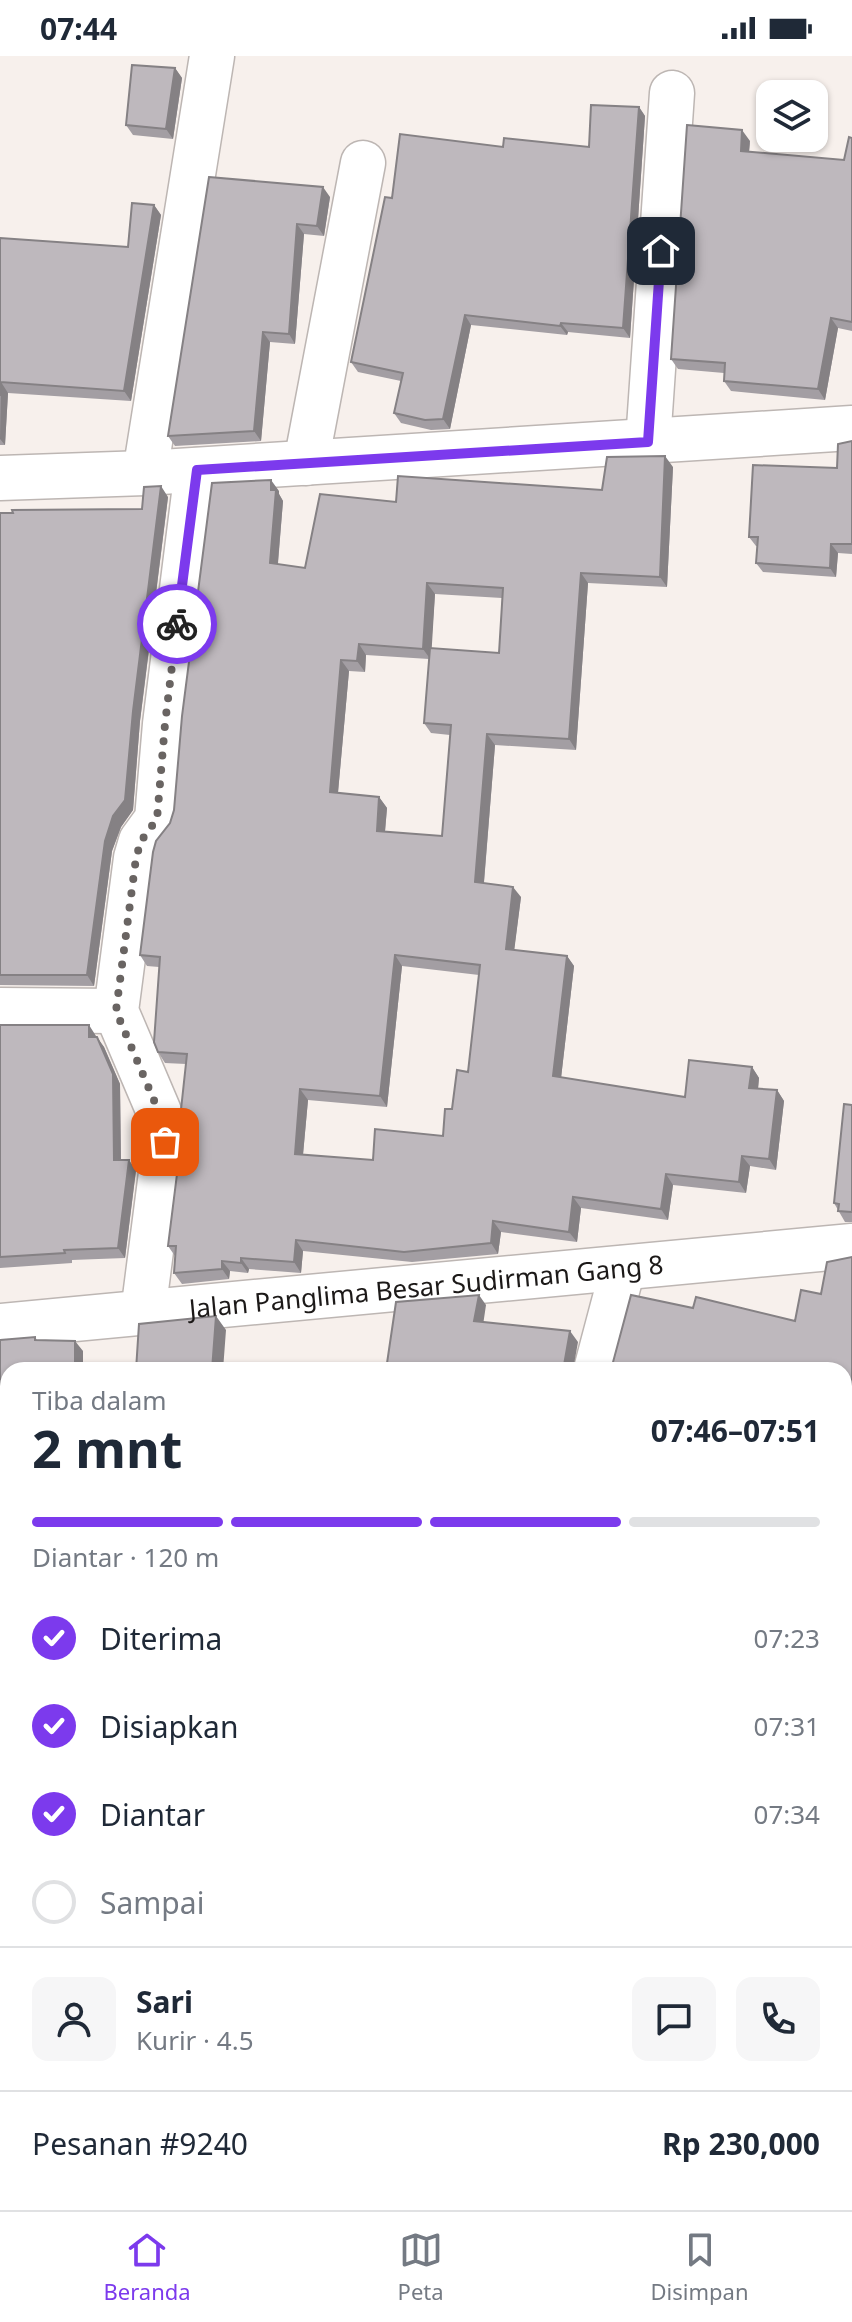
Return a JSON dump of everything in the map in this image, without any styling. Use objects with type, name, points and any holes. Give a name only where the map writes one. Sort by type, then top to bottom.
[{"type":"street","points":[[145,473],[212,56]]},
{"type":"street","points":[[648,442],[672,93]]},
{"type":"street","points":[[306,463],[363,163]]},
{"type":"street","points":[[0,478],[197,470],[852,428]]},
{"type":"street","points":[[143,1313],[165,1142],[159,1112],[116,1011],[136,858],[141,841],[157,819],[165,724],[197,470]]},
{"type":"street","points":[[0,1010],[116,1011]]},
{"type":"street","name":"Jalan Panglima Besar Sudirman Gang 8","points":[[0,1326],[852,1246]]},
{"type":"street","points":[[598,1362],[623,1268]]},
{"type":"building","points":[[132,65],[175,68],[166,129],[126,125]]},
{"type":"building","points":[[591,105],[639,107],[623,328],[561,323],[560,326],[465,315],[443,419],[425,420],[394,413],[403,373],[351,362],[385,197],[392,198],[400,134],[503,147],[504,138],[589,147]]},
{"type":"building","points":[[687,125],[742,130],[741,151],[844,160],[849,137],[852,138],[852,322],[831,318],[818,389],[724,381],[725,363],[671,359]]},
{"type":"building","points":[[209,177],[323,187],[317,226],[297,224],[289,334],[263,332],[254,431],[168,436]]},
{"type":"building","points":[[132,203],[154,205],[124,391],[1,382],[0,396],[0,238],[128,247]]},
{"type":"building","points":[[852,441],[852,544],[831,544],[830,568],[756,563],[758,537],[749,537],[753,465],[837,468],[838,444]]},
{"type":"building","points":[[665,456],[660,577],[581,573],[569,739],[487,734],[475,882],[513,887],[506,949],[567,956],[553,1076],[685,1097],[689,1060],[752,1067],[749,1088],[777,1090],[769,1159],[742,1156],[739,1182],[666,1174],[661,1209],[573,1197],[569,1232],[493,1221],[491,1243],[404,1252],[296,1240],[294,1262],[241,1258],[241,1263],[222,1261],[222,1269],[174,1273],[176,1246],[168,1246],[182,1134],[180,1119],[187,1054],[158,1052],[154,1042],[160,957],[140,955],[153,852],[174,810],[182,716],[212,483],[271,480],[271,490],[276,490],[270,563],[305,568],[320,494],[396,502],[398,476],[602,490],[607,457]],"holes":[[[427,583],[503,588],[499,653],[430,648],[424,723],[451,725],[442,836],[377,831],[379,797],[330,792],[341,660],[357,661],[359,644],[423,649]],[[395,955],[480,965],[468,1072],[457,1070],[452,1109],[445,1109],[443,1136],[375,1129],[373,1160],[295,1154],[300,1089],[380,1096]]]},
{"type":"building","points":[[161,486],[125,800],[113,816],[105,841],[87,975],[0,975],[0,513],[13,513],[12,510],[142,509],[144,487]]},
{"type":"building","points":[[0,1025],[89,1025],[89,1037],[97,1037],[113,1074],[114,1160],[129,1160],[118,1248],[0,1257]]},
{"type":"building","points":[[844,1104],[852,1105],[852,1212],[838,1211],[839,1204],[834,1203]]},
{"type":"building","points":[[852,1257],[852,1362],[613,1362],[631,1295],[693,1308],[696,1297],[795,1321],[801,1290],[821,1294],[827,1262]]},
{"type":"building","points":[[479,1295],[474,1321],[570,1331],[565,1362],[387,1362],[396,1302]]},
{"type":"building","points":[[216,1316],[213,1362],[137,1362],[139,1324]]},
{"type":"building","points":[[35,1337],[35,1340],[75,1341],[75,1362],[0,1362],[0,1340]]},
{"type":"way so far","points":[[165,1142],[159,1112],[116,1011],[136,858],[141,841],[157,819],[177,624]]},
{"type":"route","points":[[177,624],[197,470],[648,442],[661,251]]}]
